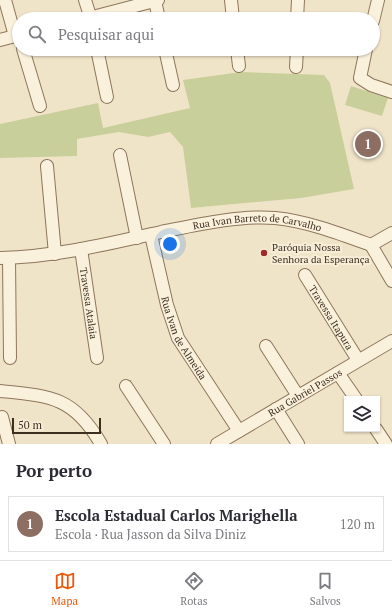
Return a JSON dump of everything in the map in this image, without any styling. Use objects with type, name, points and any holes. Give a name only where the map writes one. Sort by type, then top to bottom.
[{"type":"street","points":[[5,0],[12,20]]},
{"type":"street","points":[[85,0],[88,12]]},
{"type":"street","points":[[231,0],[232,12]]},
{"type":"street","points":[[297,12],[298,0]]},
{"type":"street","points":[[375,12],[378,0]]},
{"type":"street","points":[[115,12],[156,1],[158,12]]},
{"type":"street","points":[[0,40],[12,36]]},
{"type":"street","points":[[25,56],[40,106]]},
{"type":"street","points":[[98,56],[107,97]]},
{"type":"street","points":[[167,56],[173,85]]},
{"type":"street","points":[[238,56],[239,66]]},
{"type":"street","points":[[296,67],[297,56]]},
{"type":"street","points":[[365,56],[360,78],[371,85],[392,92]]},
{"type":"street","points":[[120,155],[137,238]]},
{"type":"street","points":[[47,166],[55,254]]},
{"type":"street","name":"Rua Ivan Barreto de Carvalho","points":[[4,258],[55,254],[216,222],[275,218],[306,224],[371,245]]},
{"type":"street","points":[[392,233],[371,245],[392,281]]},
{"type":"street","name":"Rua Ivan de Almeida","points":[[151,235],[167,305],[178,338],[239,431]]},
{"type":"street","name":"Travessa Atalaia","points":[[80,249],[97,358]]},
{"type":"street","points":[[4,258],[10,358]]},
{"type":"street","name":"Travessa Itapura","points":[[305,275],[358,360]]},
{"type":"street","name":"Rua Gabriel Passos","points":[[217,444],[392,341]]},
{"type":"street","points":[[266,346],[298,396]]},
{"type":"street","points":[[338,373],[354,396]]},
{"type":"street","points":[[126,386],[164,444]]},
{"type":"street","points":[[0,391],[36,395],[65,403],[85,419],[102,444]]},
{"type":"street","points":[[276,409],[298,444]]},
{"type":"street","points":[[2,417],[9,444]]},
{"type":"street","points":[[378,432],[386,444]]},
{"type":"green space","points":[[241,72],[324,75],[330,83],[354,189],[301,198],[191,208],[183,147],[170,132],[148,137],[119,132],[77,139],[77,156],[0,158],[0,124],[98,103],[103,128],[190,108],[183,80]]},
{"type":"green space","points":[[351,86],[388,98],[382,116],[345,105]]},
{"type":"place","name":"Escola Estadual Carlos Marighella","points":[[368,144]]},
{"type":"place","name":"Paróquia Nossa Senhora da Esperança","points":[[264,253]]}]
